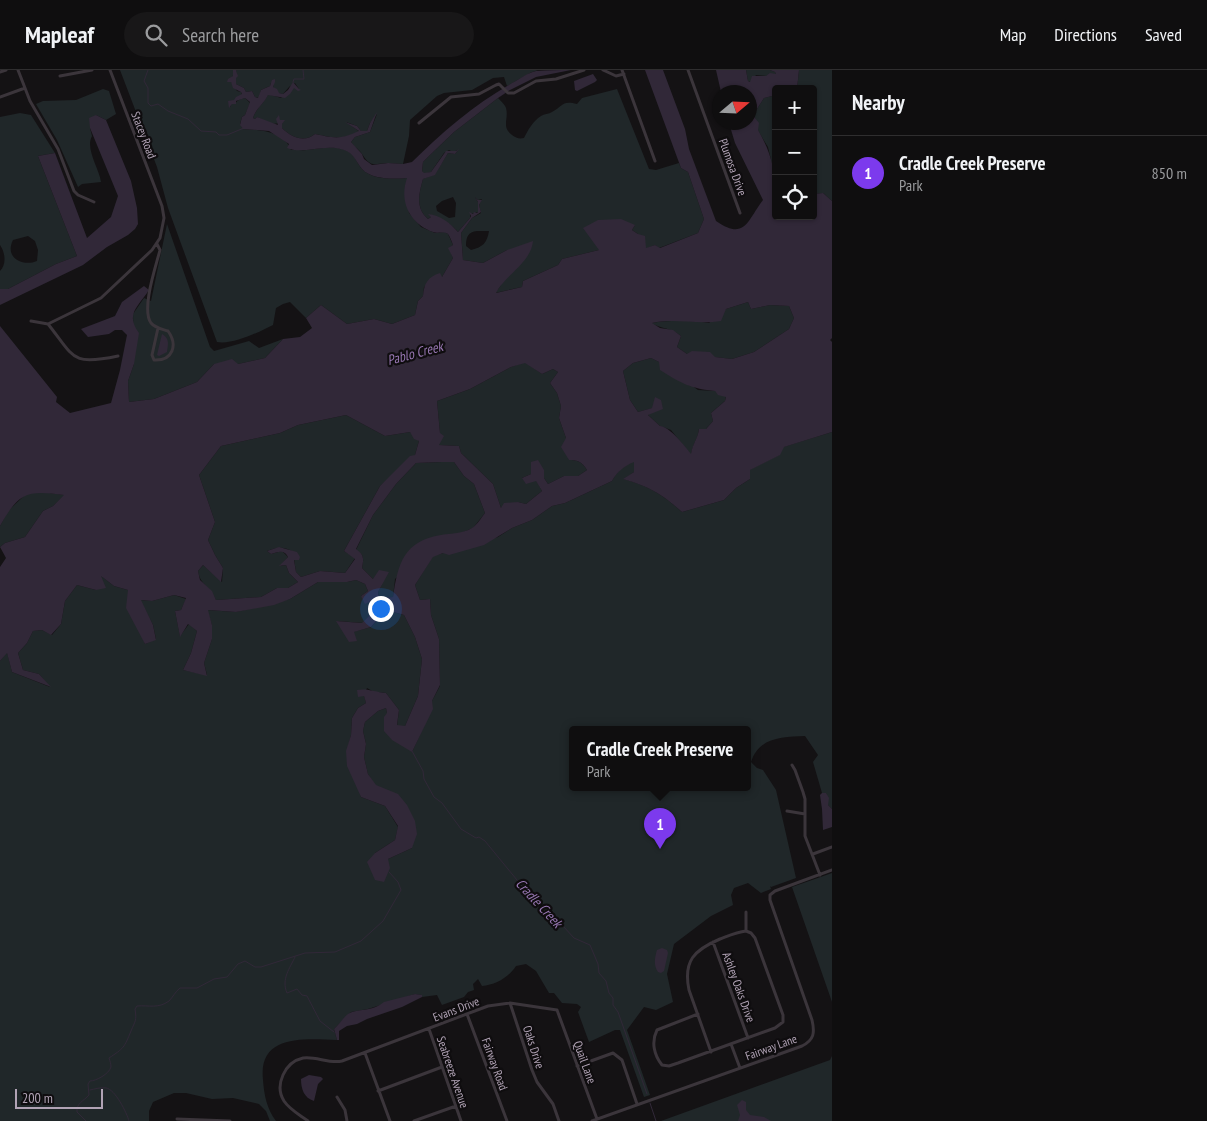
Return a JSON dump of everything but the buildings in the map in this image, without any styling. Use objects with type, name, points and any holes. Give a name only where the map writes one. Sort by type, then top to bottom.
[{"type":"street","points":[[0,72],[6,70]]},
{"type":"street","points":[[18,70],[24,88],[35,110],[58,149],[74,191],[78,195],[94,202]]},
{"type":"street","points":[[60,76],[92,70]]},
{"type":"street","name":"Stacey Road","points":[[110,70],[162,206],[164,218],[157,244]]},
{"type":"street","points":[[419,123],[451,97],[479,94],[496,85],[514,94],[536,81],[556,79],[584,70]]},
{"type":"street","points":[[603,70],[616,76],[623,72],[655,161]]},
{"type":"street","name":"Plumosa Drive","points":[[688,70],[740,213]]},
{"type":"street","points":[[0,97],[24,88]]},
{"type":"street","points":[[31,321],[48,324],[104,296],[157,244],[160,250],[147,306],[148,316],[150,322],[158,328],[168,331],[174,343],[173,349],[168,356],[154,360],[152,356],[158,328]]},
{"type":"street","points":[[48,324],[71,354],[78,359],[93,361],[118,356]]},
{"type":"street","points":[[792,765],[796,770],[803,792],[806,836],[820,875],[832,870]]},
{"type":"street","points":[[787,810],[805,814]]},
{"type":"street","points":[[813,854],[832,847]]},
{"type":"street","name":"Fairway Lane","points":[[592,1121],[802,1046],[812,1039],[814,1034],[812,1020],[770,900],[771,895],[775,891],[820,875]]},
{"type":"street","points":[[746,912],[746,931]]},
{"type":"street","points":[[698,1014],[659,1028],[653,1043],[659,1062],[665,1066],[678,1064],[711,1052],[779,1026],[783,1022],[783,1015],[755,938],[751,933],[746,931],[713,942],[699,949],[690,962],[687,981],[711,1052]]},
{"type":"street","name":"Ashley Oaks Drive","points":[[713,942],[748,1038]]},
{"type":"street","name":"Evans Drive","points":[[308,1121],[290,1108],[282,1097],[280,1085],[282,1075],[290,1065],[301,1058],[337,1062],[488,1006],[510,1003],[557,1010]]},
{"type":"street","name":"Oaks Drive","points":[[510,1003],[532,1070],[537,1082],[553,1104],[559,1121]]},
{"type":"street","name":"Quail Lane","points":[[557,1010],[597,1119]]},
{"type":"street","name":"Fairway Road","points":[[467,1014],[507,1121]]},
{"type":"street","name":"Seabreeze Avenue","points":[[429,1029],[461,1121]]},
{"type":"street","points":[[731,1044],[740,1068]]},
{"type":"street","points":[[365,1053],[390,1121]]},
{"type":"street","points":[[577,1066],[613,1053],[622,1060],[637,1104]]},
{"type":"street","points":[[378,1091],[442,1067]]},
{"type":"street","points":[[337,1097],[347,1121]]},
{"type":"street","points":[[414,1121],[456,1106]]},
{"type":"street","points":[[177,1119],[230,1121]]},
{"type":"shaded area","points":[[120,70],[233,70],[231,82],[242,95],[229,104],[230,107],[232,103],[235,104],[245,98],[250,103],[240,124],[243,129],[264,131],[277,135],[288,144],[291,150],[331,148],[348,151],[363,170],[372,176],[396,179],[407,178],[409,213],[421,227],[435,233],[445,232],[448,234],[453,245],[449,248],[453,258],[442,277],[424,287],[423,296],[418,301],[415,315],[392,324],[374,319],[347,324],[321,305],[306,318],[290,302],[276,308],[273,325],[238,340],[217,342],[168,208],[157,167]]},
{"type":"shaded area","points":[[237,70],[538,70],[507,86],[504,77],[493,78],[472,90],[444,93],[437,96],[410,120],[409,136],[403,164],[374,164],[369,163],[351,142],[355,137],[370,132],[377,114],[367,131],[361,131],[357,126],[346,122],[360,132],[342,137],[315,134],[311,137],[298,138],[282,128],[283,121],[273,124],[257,117],[253,118],[268,94],[281,98],[294,87],[299,89],[295,83],[283,94],[278,93],[273,87],[274,84],[271,83],[270,86],[261,90],[259,98],[255,97],[252,91],[246,92],[244,88],[236,84]]},
{"type":"shaded area","points":[[746,70],[770,70],[776,74],[756,75],[751,82],[748,81]]},
{"type":"shaded area","points":[[799,70],[832,70],[832,201],[823,193],[817,194],[817,85],[797,85]]},
{"type":"shaded area","points":[[103,89],[109,91],[116,114],[106,120],[96,115],[90,128],[92,136],[90,141],[91,153],[101,182],[82,184],[78,187],[57,140],[36,104],[43,101],[76,100]]},
{"type":"shaded area","points":[[617,89],[649,169],[656,170],[679,163],[681,168],[688,172],[704,219],[698,233],[659,248],[655,245],[645,249],[638,234],[632,230],[635,225],[599,250],[562,259],[558,265],[523,281],[522,287],[495,293],[501,285],[507,250],[483,263],[463,260],[461,233],[472,218],[481,213],[479,205],[482,199],[478,200],[475,197],[478,202],[478,212],[470,214],[470,218],[458,232],[443,220],[431,217],[428,219],[421,210],[419,195],[423,179],[435,174],[448,153],[455,154],[458,150],[453,152],[449,150],[444,153],[431,172],[424,174],[422,171],[423,162],[454,132],[498,98],[506,108],[507,129],[513,136],[524,138],[538,118],[551,113],[565,103],[577,104],[582,98]],"holes":[[[453,197],[456,203],[455,217],[449,218],[437,211],[436,206],[442,201]],[[489,231],[484,244],[471,250],[466,246],[467,238],[471,232]]]},
{"type":"shaded area","points":[[772,96],[772,164],[768,147],[757,129],[757,109],[764,98]]},
{"type":"shaded area","points":[[20,113],[31,115],[55,153],[38,156],[77,256],[56,264],[8,289],[0,289],[0,271],[4,265],[4,258],[0,245],[0,117]],"holes":[[[28,236],[35,241],[38,250],[37,261],[26,263],[16,260],[11,252],[13,240]]]},
{"type":"shaded area","points":[[167,224],[210,347],[214,351],[249,341],[259,348],[283,339],[265,358],[238,364],[214,364],[197,382],[154,399],[129,402],[128,381],[134,364],[133,314],[144,298],[151,301]]},
{"type":"shaded area","points":[[748,302],[751,309],[770,305],[789,306],[794,318],[789,329],[754,352],[732,359],[687,354],[677,347],[681,336],[674,331],[651,323],[695,321],[709,323],[726,309]]},
{"type":"shaded area","points":[[651,358],[698,390],[715,391],[726,396],[725,401],[711,413],[713,421],[706,429],[699,429],[691,455],[671,430],[660,426],[648,415],[653,408],[638,412],[630,400],[623,371],[633,363]]},
{"type":"shaded area","points":[[525,362],[542,374],[553,369],[558,372],[550,383],[557,393],[561,406],[559,418],[566,438],[569,460],[580,462],[587,470],[578,476],[564,476],[548,484],[544,478],[531,474],[522,478],[536,480],[542,491],[526,504],[518,502],[501,508],[493,484],[461,453],[459,446],[439,445],[440,433],[437,401],[470,389],[511,367]]},
{"type":"shaded area","points":[[346,415],[385,436],[410,432],[419,441],[415,455],[380,486],[344,551],[355,558],[345,573],[320,571],[301,577],[296,572],[293,552],[283,548],[274,549],[267,551],[271,554],[282,551],[288,557],[280,566],[286,565],[289,573],[298,582],[288,588],[277,588],[261,597],[216,600],[199,576],[198,571],[203,565],[222,582],[223,568],[208,540],[215,522],[199,475],[221,446],[280,433],[298,425]]},
{"type":"shaded area","points":[[832,432],[832,809],[828,805],[826,793],[822,793],[813,762],[818,755],[805,736],[772,740],[755,754],[751,762],[757,768],[763,770],[776,790],[796,878],[770,886],[771,889],[761,893],[748,883],[734,888],[731,895],[733,905],[711,916],[674,944],[667,974],[673,1002],[656,1010],[644,1007],[627,1030],[650,1095],[644,1097],[620,1030],[615,1030],[589,1042],[578,1012],[581,1007],[577,1004],[562,1003],[554,993],[549,993],[536,971],[526,964],[516,966],[506,977],[492,984],[482,986],[478,979],[473,984],[474,990],[468,992],[464,997],[442,1005],[437,995],[422,997],[415,994],[368,1009],[351,1012],[334,1029],[337,1040],[298,1040],[286,1042],[276,1047],[268,1054],[263,1065],[263,1080],[266,1102],[276,1121],[270,1121],[266,1111],[259,1104],[233,1098],[212,1099],[186,1093],[174,1093],[153,1102],[149,1111],[149,1121],[0,1121],[0,661],[7,652],[12,672],[50,687],[39,674],[23,670],[18,653],[27,643],[33,631],[42,630],[52,635],[61,624],[65,601],[77,585],[96,590],[100,575],[114,586],[128,590],[145,644],[156,639],[153,625],[140,600],[152,601],[174,595],[186,599],[181,610],[175,611],[180,636],[189,624],[197,631],[191,653],[183,670],[207,675],[204,663],[212,639],[212,625],[207,610],[236,612],[290,599],[318,582],[347,582],[356,580],[365,584],[368,591],[361,596],[369,601],[373,612],[363,623],[337,621],[353,632],[371,627],[384,612],[390,611],[404,615],[415,637],[422,659],[418,696],[405,726],[397,726],[399,710],[386,693],[374,692],[367,688],[364,695],[366,703],[358,708],[352,718],[351,735],[347,751],[361,797],[385,806],[398,827],[395,840],[375,853],[388,859],[412,848],[368,774],[364,757],[366,744],[363,731],[365,722],[378,711],[386,708],[387,713],[412,752],[432,709],[432,701],[440,686],[439,639],[431,615],[430,599],[420,600],[415,585],[433,556],[498,537],[512,528],[532,520],[552,506],[565,503],[612,481],[621,469],[634,461],[634,472],[624,479],[655,492],[682,512],[724,500],[736,488],[750,479],[749,470],[779,455],[783,447]]},
{"type":"shaded area","points":[[454,462],[464,476],[474,484],[485,513],[473,528],[459,534],[444,535],[395,579],[393,597],[379,598],[378,592],[382,584],[373,579],[362,568],[363,557],[356,550],[373,515],[396,484],[416,463]]},
{"type":"shaded area","points":[[41,492],[65,495],[53,506],[43,511],[25,537],[5,543],[0,547],[0,526],[8,511],[27,493]]},
{"type":"shaded area","points":[[832,873],[832,1002],[792,887]]},
{"type":"shaded area","points":[[832,1056],[832,1121],[661,1121],[830,1060]]},
{"type":"water","name":"Pablo Creek","points":[[233,70],[237,70],[236,84],[244,88],[246,92],[252,91],[255,97],[258,98],[261,90],[270,86],[272,80],[275,79],[273,87],[283,94],[293,82],[301,90],[298,91],[294,88],[285,98],[268,95],[253,118],[257,117],[278,125],[276,119],[279,115],[280,120],[285,120],[282,128],[298,138],[311,137],[315,134],[342,137],[359,131],[345,122],[357,126],[361,131],[367,131],[377,112],[370,132],[355,137],[351,142],[364,159],[372,165],[412,162],[447,129],[472,109],[498,91],[530,73],[536,71],[571,70],[536,77],[510,90],[454,132],[423,162],[422,171],[424,173],[431,172],[446,151],[456,151],[459,149],[455,154],[448,153],[435,175],[423,179],[419,200],[421,210],[428,219],[431,217],[428,214],[437,216],[458,232],[470,218],[469,212],[473,214],[478,212],[478,202],[475,197],[478,200],[482,200],[479,205],[481,212],[472,218],[461,233],[463,260],[483,263],[507,250],[533,241],[528,256],[505,280],[496,293],[522,287],[523,281],[558,265],[562,259],[599,250],[583,228],[598,220],[621,219],[635,225],[632,230],[645,236],[646,248],[655,245],[660,248],[698,233],[704,219],[688,172],[681,168],[645,70],[663,70],[685,129],[689,149],[716,221],[726,227],[739,229],[749,221],[763,200],[735,143],[731,130],[757,130],[757,120],[759,123],[758,130],[772,162],[772,220],[817,220],[817,194],[823,193],[832,201],[832,338],[830,340],[832,342],[832,432],[784,447],[780,455],[750,470],[750,479],[736,488],[724,500],[682,512],[655,492],[623,479],[634,472],[634,462],[621,470],[612,481],[565,503],[552,506],[532,520],[512,528],[484,545],[449,555],[443,553],[433,557],[415,585],[420,600],[430,599],[431,615],[439,639],[440,685],[432,701],[433,709],[412,752],[392,740],[384,731],[386,708],[378,711],[365,722],[363,731],[366,744],[364,757],[368,774],[376,785],[398,794],[407,805],[415,821],[417,834],[412,848],[388,859],[390,868],[384,882],[375,880],[367,862],[375,853],[395,840],[398,826],[385,806],[361,797],[347,766],[346,751],[351,735],[352,718],[358,708],[366,703],[364,696],[358,697],[357,690],[386,693],[399,710],[397,725],[405,726],[418,696],[422,659],[415,637],[404,615],[390,611],[384,612],[371,627],[354,632],[357,641],[349,642],[336,621],[362,623],[373,612],[369,602],[365,604],[361,596],[368,591],[365,584],[356,580],[347,582],[318,582],[290,599],[274,605],[236,612],[208,610],[212,625],[212,639],[204,663],[207,676],[183,670],[191,653],[197,631],[188,624],[180,637],[175,611],[181,610],[186,598],[174,595],[152,601],[141,600],[153,625],[156,640],[145,644],[126,608],[128,590],[114,586],[101,576],[106,588],[96,590],[77,585],[65,601],[61,624],[51,635],[42,630],[33,631],[27,643],[18,653],[23,670],[39,674],[51,687],[12,672],[7,653],[0,661],[0,567],[6,558],[0,547],[5,543],[25,537],[43,511],[53,506],[64,495],[41,493],[25,496],[13,506],[0,526],[0,326],[57,397],[56,402],[70,413],[111,403],[127,335],[122,330],[115,330],[109,334],[88,337],[81,329],[115,316],[122,302],[144,286],[149,290],[137,306],[133,316],[133,321],[139,333],[134,364],[128,381],[129,402],[154,399],[197,382],[214,364],[232,359],[238,364],[265,358],[283,339],[300,337],[312,328],[306,318],[321,305],[347,324],[374,319],[392,324],[415,315],[418,301],[423,296],[427,281],[432,276],[440,273],[442,277],[453,258],[448,248],[453,245],[448,234],[435,233],[425,228],[412,217],[405,203],[404,195],[407,178],[383,178],[366,173],[353,155],[344,150],[329,148],[293,150],[287,148],[289,144],[269,131],[243,129],[240,125],[242,117],[245,115],[250,102],[245,98],[236,101],[236,104],[232,104],[229,108],[228,101],[234,100],[242,94],[233,88],[231,82],[227,82],[233,76]],"holes":[[[748,302],[751,309],[770,305],[789,306],[794,318],[789,329],[754,352],[732,359],[715,357],[710,352],[692,351],[687,354],[677,347],[681,336],[673,330],[660,328],[652,323],[669,321],[721,321],[726,309]],[[651,358],[659,362],[660,370],[680,382],[700,389],[715,391],[718,395],[726,397],[725,401],[711,413],[713,421],[706,429],[699,429],[691,454],[668,429],[660,426],[648,415],[663,409],[661,400],[655,397],[652,408],[638,412],[630,400],[623,371],[633,363]],[[525,363],[542,374],[553,369],[558,372],[550,383],[557,393],[561,406],[559,418],[566,438],[561,447],[569,460],[580,462],[587,470],[578,476],[564,476],[548,484],[544,478],[544,470],[538,460],[531,462],[531,474],[522,478],[526,484],[536,481],[542,491],[526,504],[518,502],[504,503],[501,508],[493,484],[461,453],[459,446],[439,445],[444,436],[440,433],[437,401],[470,389],[511,367]],[[346,415],[385,436],[410,432],[414,439],[419,441],[415,455],[410,456],[380,486],[344,551],[355,559],[345,573],[320,571],[301,577],[296,572],[294,560],[299,560],[300,557],[297,552],[279,547],[267,551],[271,554],[285,553],[288,557],[279,566],[286,565],[289,573],[298,582],[288,588],[277,588],[261,597],[216,600],[212,591],[200,580],[198,571],[203,565],[221,582],[223,568],[208,540],[215,522],[199,475],[221,446],[280,433],[298,425]],[[454,462],[464,476],[474,484],[485,513],[476,525],[468,530],[429,538],[411,548],[397,574],[393,597],[379,598],[378,592],[389,572],[379,570],[373,579],[362,568],[363,557],[356,549],[373,515],[396,484],[416,463]]]},
{"type":"water","points":[[716,70],[746,70],[748,81],[750,82],[752,76],[776,74],[770,70],[799,70],[797,85],[772,85],[772,96],[764,98],[757,109],[757,85],[719,85]]},
{"type":"water","points":[[593,74],[597,80],[595,82],[577,91],[575,90],[574,81]]},
{"type":"water","points":[[96,115],[106,120],[131,181],[137,208],[138,224],[128,235],[107,247],[83,265],[0,305],[0,289],[8,289],[56,264],[77,256],[38,156],[55,153],[87,238],[111,217],[118,196],[90,128],[89,118]]},
{"type":"water","points":[[162,334],[168,342],[168,347],[167,352],[159,356],[157,355]]},
{"type":"water","points":[[826,793],[829,798],[828,805],[832,809],[832,827],[823,830],[820,795]]},
{"type":"water","points":[[662,948],[667,950],[668,953],[664,971],[661,973],[655,967],[655,961],[657,950]]},
{"type":"water","points":[[415,994],[422,995],[422,997],[402,1007],[347,1026],[339,1031],[339,1040],[337,1040],[334,1029],[349,1013],[373,1008],[384,1002]]},
{"type":"water","points":[[309,1075],[323,1079],[318,1084],[314,1101],[305,1095],[302,1086],[301,1079]]},
{"type":"water","points":[[742,1100],[746,1102],[746,1110],[750,1115],[764,1117],[771,1121],[738,1121],[740,1115],[737,1105]]},
{"type":"waterway","points":[[148,70],[144,81],[148,88],[148,103],[151,106],[158,104],[168,111],[188,119],[201,131],[227,135],[244,128]]},
{"type":"waterway","points":[[293,82],[294,79],[304,79],[303,70]]},
{"type":"waterway","name":"Cradle Creek","points":[[412,751],[434,797],[442,803],[461,829],[485,841],[526,891],[540,901],[546,914],[563,926],[574,938],[590,945],[598,964],[599,973],[606,981],[609,993],[613,998],[613,1005],[618,1012],[647,1094]]},
{"type":"waterway","points":[[86,1121],[77,1112],[78,1106],[89,1095],[88,1084],[90,1081],[108,1072],[111,1067],[109,1058],[121,1050],[125,1044],[135,1021],[135,1009],[137,1006],[157,1006],[165,1003],[180,988],[197,988],[214,979],[227,977],[238,964],[245,961],[255,967],[261,967],[305,953],[335,952],[361,941],[383,921],[401,890],[398,882],[389,872]]},
{"type":"waterway","points":[[295,957],[286,978],[285,988],[287,993],[297,989],[302,995],[307,996],[320,1021],[334,1032]]},
{"type":"waterway","points":[[90,1090],[106,1088],[113,1092],[129,1121]]},
{"type":"waterway","name":"Cradle Creek","points":[[650,1103],[656,1121]]},
{"type":"place","name":"Cradle Creek Preserve","points":[[660,849]]}]
